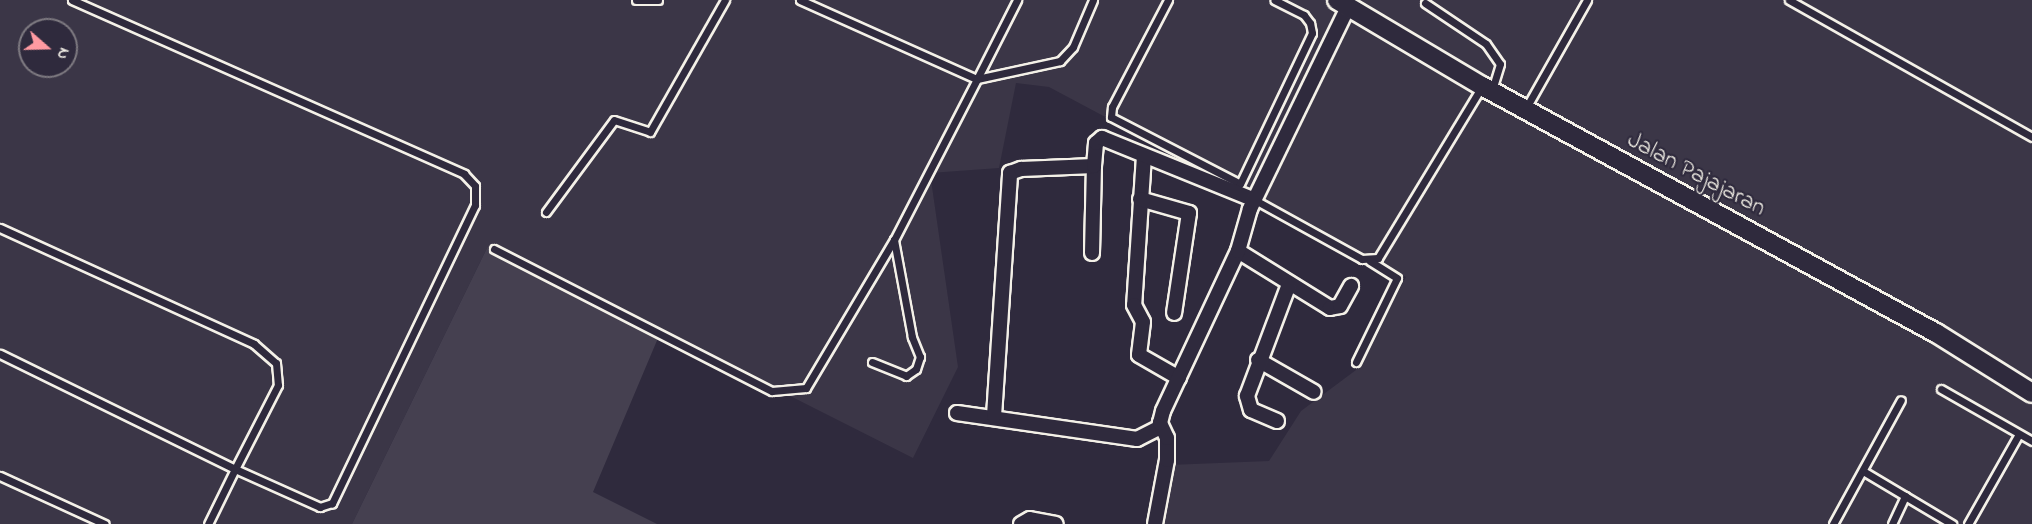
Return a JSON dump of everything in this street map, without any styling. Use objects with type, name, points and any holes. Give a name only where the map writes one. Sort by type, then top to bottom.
[{"type":"main road","name":"Jalan Pajajaran","points":[[1342,4],[1525,110],[1803,258],[2032,393]]},
{"type":"street","points":[[1155,524],[1167,460],[1167,438],[1161,427],[1163,411],[1238,251],[1255,200],[1342,4]]},
{"type":"street","points":[[1092,253],[1096,143],[1102,138],[1255,200]]},
{"type":"street","points":[[1144,156],[1134,305],[1143,322],[1139,355],[1179,378]]},
{"type":"street","points":[[994,416],[1008,177],[1015,170],[1094,166]]},
{"type":"street","points":[[1140,200],[1189,213],[1174,313]]},
{"type":"street","points":[[1238,251],[1289,284],[1335,309],[1351,286]]},
{"type":"street","points":[[1277,421],[1249,407],[1247,396],[1258,360],[1289,284]]},
{"type":"street","points":[[1258,360],[1314,392]]},
{"type":"street","points":[[957,413],[994,416],[1137,439],[1161,427]]},
{"type":"street","points":[[1021,524],[1030,519],[1056,524]]},
{"type":"lane","points":[[0,354],[235,469],[320,507],[332,503],[475,205],[475,186],[464,174],[72,0]]},
{"type":"lane","points":[[636,0],[658,0]]},
{"type":"lane","points":[[546,212],[614,120],[650,132],[725,0]]},
{"type":"lane","points":[[800,0],[977,79],[1060,61],[1073,47],[1093,0]]},
{"type":"lane","points":[[494,249],[731,373],[772,392],[806,388],[813,380],[894,240],[1017,0]]},
{"type":"lane","points":[[1168,0],[1112,106],[1111,117],[1240,184],[1312,33],[1310,23],[1304,15],[1275,0]]},
{"type":"lane","points":[[1525,110],[1587,0]]},
{"type":"lane","points":[[1790,0],[2032,136]]},
{"type":"lane","points":[[1371,261],[1378,258],[1487,89],[1500,64],[1486,44],[1425,3]]},
{"type":"lane","points":[[1255,200],[1371,261],[1397,278],[1356,362]]},
{"type":"lane","points":[[0,228],[235,334],[268,354],[278,370],[278,386],[208,524]]},
{"type":"lane","points":[[872,362],[906,376],[916,369],[920,357],[912,338],[894,240]]},
{"type":"lane","points":[[1941,389],[2032,441]]},
{"type":"lane","points":[[1833,524],[1901,400]]},
{"type":"lane","points":[[1968,524],[2019,434]]},
{"type":"lane","points":[[1863,471],[1952,524]]},
{"type":"lane","points":[[0,476],[105,524]]},
{"type":"lane","points":[[1892,524],[1905,496]]},
{"type":"shaded area","points":[[0,0],[2032,0],[2032,524],[1162,524],[1169,465],[1269,461],[1301,411],[1356,370],[1406,277],[1049,87],[1016,83],[999,168],[930,173],[958,367],[913,458],[489,244],[352,524],[0,524]]},
{"type":"shaded area","points":[[489,244],[661,331],[593,492],[657,524],[352,524]]}]
